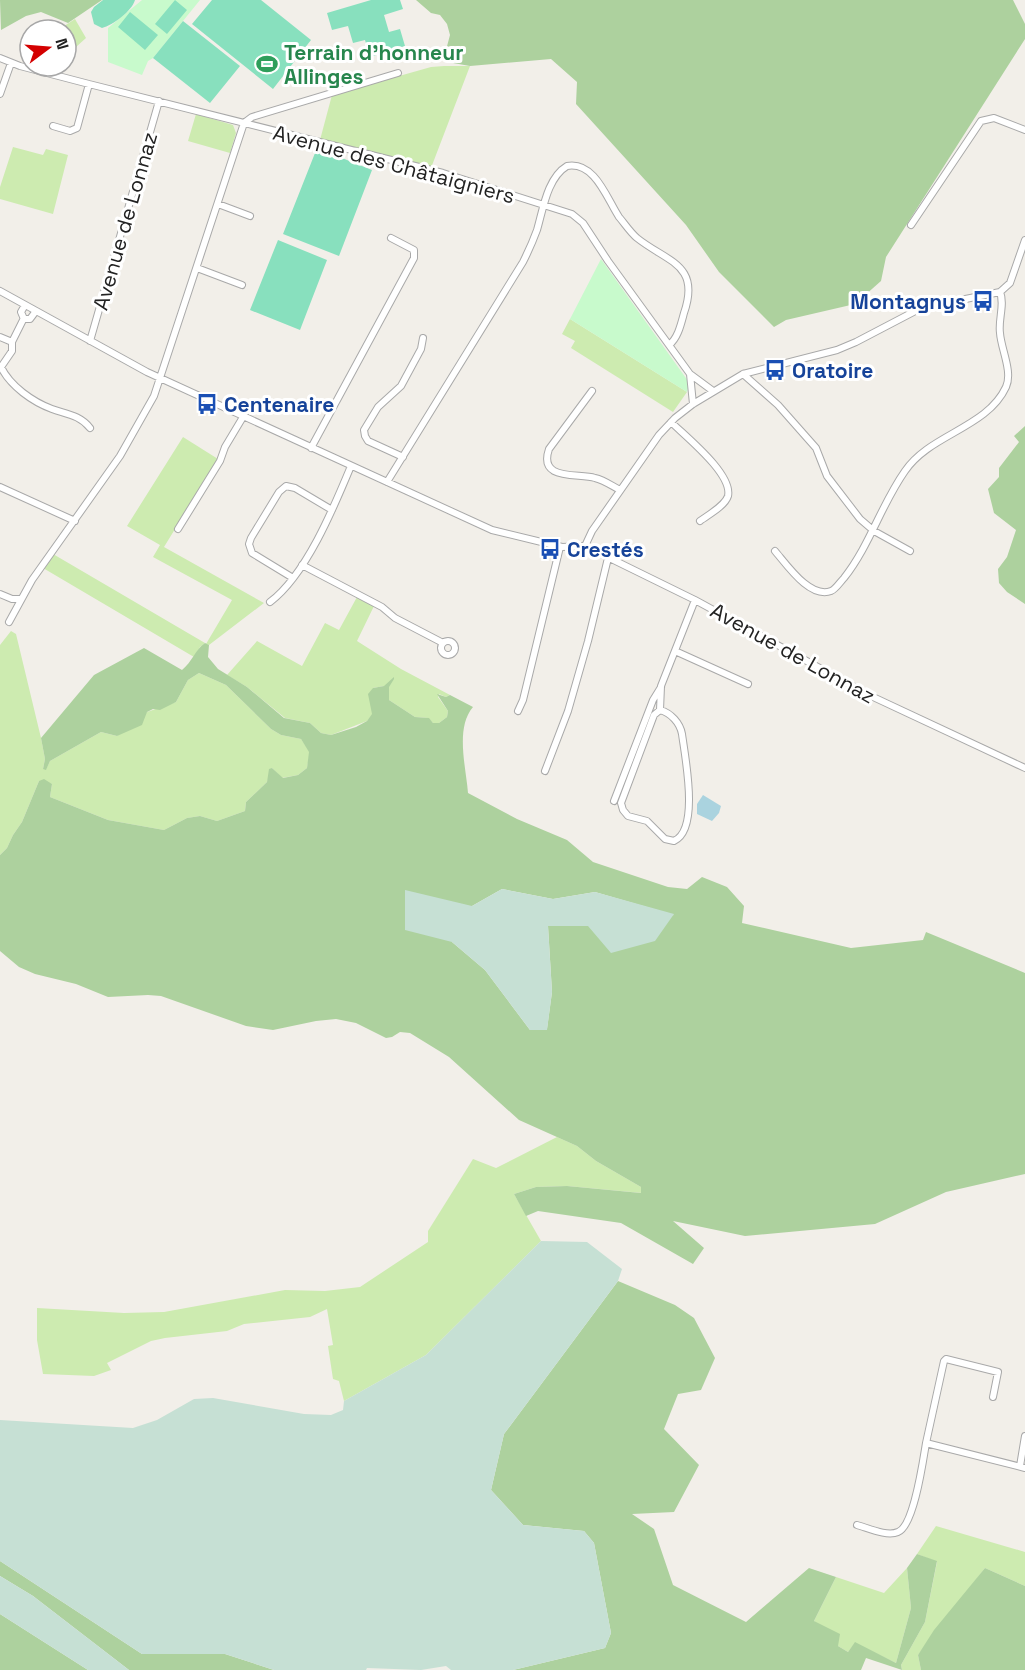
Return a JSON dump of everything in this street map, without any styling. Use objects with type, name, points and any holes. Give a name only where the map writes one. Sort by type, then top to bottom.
[{"type":"street","name":"Avenue des Châtaigniers","points":[[0,58],[89,84],[458,178],[572,214],[581,220],[690,374],[713,391]]},
{"type":"street","points":[[0,94],[11,63]]},
{"type":"street","points":[[9,622],[40,568],[75,522],[124,450],[154,396],[244,123],[252,117],[398,73]]},
{"type":"street","points":[[53,126],[70,130],[76,128],[89,84]]},
{"type":"street","name":"Avenue de Lonnaz","points":[[90,341],[159,101]]},
{"type":"street","points":[[911,225],[981,121],[994,118],[1025,130]]},
{"type":"street","name":"Avenue des Châtaigniers","points":[[544,205],[549,190],[561,171],[571,165],[582,168],[597,180],[610,204],[633,234],[680,267],[687,277],[689,295],[676,336],[669,345]]},
{"type":"street","points":[[218,204],[250,216]]},
{"type":"street","points":[[387,482],[523,262],[534,239],[544,205]]},
{"type":"street","points":[[311,448],[414,258],[414,250],[391,238]]},
{"type":"street","points":[[585,546],[592,531],[655,441],[671,422],[693,404],[743,374],[830,352],[856,342],[897,319],[923,308],[1000,292],[1010,283],[1025,240]]},
{"type":"street","points":[[197,268],[242,285]]},
{"type":"street","name":"Avenue de Lonnaz","points":[[0,291],[161,379],[492,531],[560,547],[585,546],[695,600],[871,696],[1025,768]]},
{"type":"street","points":[[775,551],[805,585],[815,591],[830,592],[856,563],[906,468],[933,443],[976,419],[992,406],[1004,390],[1008,378],[999,324],[1002,297],[1000,292]]},
{"type":"street","points":[[24,318],[21,312],[25,305]]},
{"type":"street","points":[[24,318],[30,319],[36,311]]},
{"type":"street","points":[[24,318],[12,342],[12,351],[1,368],[5,376],[28,396],[49,407],[83,419],[90,428]]},
{"type":"street","points":[[0,337],[12,342]]},
{"type":"street","points":[[403,457],[368,441],[364,430],[378,407],[401,386],[421,349],[423,339]]},
{"type":"street","points":[[690,374],[693,404]]},
{"type":"street","points":[[743,374],[778,405],[804,433],[816,448],[827,476],[860,519],[874,531],[910,551]]},
{"type":"street","points":[[592,391],[549,449],[547,460],[553,470],[559,474],[595,478],[620,490]]},
{"type":"street","points":[[178,529],[220,461],[225,447],[243,417]]},
{"type":"street","points":[[671,422],[705,452],[727,489],[728,496],[724,502],[700,521]]},
{"type":"street","points":[[270,602],[302,566],[332,510],[351,465]]},
{"type":"street","points":[[293,578],[252,553],[249,547],[251,538],[279,492],[286,486],[295,488],[332,510]]},
{"type":"street","points":[[0,487],[75,522]]},
{"type":"street","points":[[518,711],[524,700],[560,547]]},
{"type":"street","points":[[545,771],[568,711],[608,558]]},
{"type":"street","points":[[302,566],[443,642]]},
{"type":"street","points":[[0,594],[12,599],[21,599]]},
{"type":"street","points":[[614,801],[652,700],[662,686],[695,600]]},
{"type":"street","points":[[675,651],[748,684]]},
{"type":"street","points":[[660,710],[662,686]]},
{"type":"street","points":[[660,710],[666,712],[678,723],[682,734],[689,815],[682,836],[674,841],[665,839],[647,822],[628,816],[621,807],[654,714],[660,710]]},
{"type":"street","points":[[857,1525],[892,1534],[905,1527],[914,1502],[946,1359],[998,1372],[993,1397]]},
{"type":"street","points":[[926,1443],[1022,1467],[1025,1436]]},
{"type":"green space","points":[[0,0],[102,0],[75,18],[56,18],[41,12],[18,18],[18,20],[1,30]]},
{"type":"green space","points":[[103,0],[135,0],[122,17],[102,28],[94,24],[91,12]]},
{"type":"green space","points":[[142,0],[200,0],[153,58],[148,61],[142,75],[108,62],[108,28]]},
{"type":"green space","points":[[175,0],[187,10],[167,34],[155,24]]},
{"type":"green space","name":"Terrain d'honneur Allinges","points":[[212,0],[261,0],[311,40],[273,89],[192,24]]},
{"type":"green space","points":[[371,0],[400,0],[403,9],[384,15],[389,32],[400,29],[405,46],[370,57],[365,40],[353,43],[348,26],[332,30],[327,13]]},
{"type":"green space","points":[[416,0],[1013,0],[1025,24],[1025,39],[886,257],[881,281],[855,304],[786,320],[774,327],[719,272],[686,225],[576,104],[577,82],[551,59],[470,66],[453,63],[446,50],[450,35],[447,24],[440,15],[431,13]]},
{"type":"green space","points":[[130,12],[158,35],[145,50],[118,27]]},
{"type":"green space","points":[[183,21],[240,66],[210,103],[153,58]]},
{"type":"green space","points":[[78,24],[86,38],[78,45]]},
{"type":"green space","points":[[470,66],[431,168],[320,140],[332,95],[431,67]]},
{"type":"green space","points":[[196,114],[233,125],[236,133],[230,153],[188,141]]},
{"type":"green space","points":[[13,147],[43,155],[46,149],[68,155],[53,214],[0,199],[0,187]]},
{"type":"green space","points":[[317,148],[372,170],[339,256],[283,234]]},
{"type":"green space","points":[[278,240],[327,260],[300,330],[250,310]]},
{"type":"green space","points":[[601,259],[688,381],[687,392],[570,319]]},
{"type":"green space","points":[[570,319],[687,392],[673,412],[571,348],[575,341],[562,334]]},
{"type":"green space","points":[[1025,426],[1025,604],[1007,592],[999,583],[998,569],[1007,557],[1016,530],[994,513],[988,489],[999,477],[999,468],[1019,442],[1014,436]]},
{"type":"green space","points":[[183,437],[218,459],[164,547],[264,603],[209,645],[206,644],[232,600],[153,557],[160,545],[127,526]]},
{"type":"green space","points":[[53,554],[205,643],[194,657],[43,568]]},
{"type":"green space","points":[[357,597],[374,606],[357,641],[401,669],[450,695],[446,697],[439,694],[438,697],[448,711],[447,717],[439,723],[433,723],[428,718],[415,717],[389,700],[389,687],[384,686],[373,688],[372,715],[367,721],[331,735],[321,733],[310,723],[285,718],[247,687],[227,675],[257,641],[302,666],[325,623],[339,630]]},
{"type":"green space","points":[[11,631],[16,634],[41,738],[45,759],[43,769],[46,769],[50,761],[101,732],[117,736],[147,712],[176,702],[188,680],[199,673],[226,685],[271,729],[281,735],[301,739],[310,752],[307,768],[298,775],[282,778],[272,768],[267,782],[246,802],[245,811],[217,821],[200,816],[187,818],[164,830],[108,820],[50,797],[52,784],[39,781],[22,822],[7,848],[0,855],[0,645]]},
{"type":"green space","points":[[205,643],[209,645],[208,657],[218,669],[247,687],[284,718],[310,723],[321,733],[331,735],[367,721],[372,714],[368,694],[373,688],[384,686],[394,677],[389,687],[389,700],[415,717],[429,718],[433,723],[439,723],[447,717],[448,711],[437,694],[446,697],[450,695],[473,707],[464,726],[463,737],[468,793],[517,819],[567,840],[593,862],[668,887],[687,889],[702,877],[727,887],[744,906],[742,923],[851,948],[923,940],[926,932],[1025,973],[1025,1174],[946,1192],[875,1224],[745,1236],[673,1221],[704,1248],[693,1264],[621,1223],[538,1211],[526,1216],[514,1194],[536,1187],[567,1186],[641,1193],[641,1187],[596,1161],[577,1146],[519,1120],[449,1057],[410,1033],[400,1032],[386,1038],[356,1023],[336,1019],[273,1030],[246,1026],[161,996],[108,997],[76,984],[35,974],[19,967],[0,951],[0,855],[7,848],[22,822],[39,781],[44,779],[52,784],[50,797],[108,820],[164,830],[187,818],[200,816],[217,821],[245,811],[246,802],[267,782],[269,769],[272,768],[283,778],[298,775],[307,768],[309,752],[301,739],[281,735],[271,729],[226,685],[199,673],[188,680],[176,702],[160,710],[153,709],[147,712],[142,725],[117,736],[101,732],[50,761],[46,770],[43,769],[45,759],[41,738],[94,675],[144,648],[182,670]],"holes":[[[502,889],[553,899],[595,892],[674,915],[588,926],[548,926],[552,992],[547,1029],[530,1030],[485,970],[452,942],[472,906]]]},
{"type":"green space","points":[[502,889],[553,899],[595,892],[674,914],[655,941],[611,953],[588,926],[548,926],[552,992],[547,1030],[530,1030],[485,970],[452,942],[405,930],[405,890],[472,906]]},
{"type":"green space","points":[[557,1137],[577,1146],[596,1161],[641,1187],[642,1193],[567,1186],[536,1187],[514,1194],[541,1241],[426,1355],[344,1401],[339,1381],[333,1379],[328,1346],[333,1345],[327,1309],[310,1317],[244,1324],[227,1331],[151,1341],[107,1363],[111,1370],[94,1376],[43,1374],[37,1340],[37,1308],[124,1313],[164,1312],[285,1290],[325,1291],[360,1287],[428,1242],[428,1231],[473,1159],[496,1168]]},
{"type":"green space","points":[[541,1241],[587,1242],[622,1269],[618,1281],[504,1434],[491,1490],[523,1525],[584,1531],[594,1543],[611,1633],[605,1648],[513,1670],[451,1670],[446,1666],[421,1670],[367,1668],[366,1670],[274,1670],[225,1654],[142,1654],[0,1561],[0,1420],[133,1428],[157,1420],[194,1399],[213,1398],[304,1414],[331,1415],[343,1410],[344,1401],[426,1355]]},
{"type":"green space","points":[[618,1281],[675,1305],[694,1318],[715,1358],[701,1390],[678,1394],[664,1429],[699,1465],[674,1512],[632,1514],[654,1529],[673,1585],[746,1622],[809,1568],[836,1577],[814,1621],[840,1634],[838,1646],[848,1652],[855,1642],[896,1663],[911,1608],[907,1568],[917,1554],[937,1561],[925,1622],[901,1665],[902,1670],[866,1658],[861,1670],[513,1670],[605,1648],[611,1633],[594,1543],[584,1531],[523,1525],[491,1490],[504,1434]]},
{"type":"green space","points":[[936,1526],[1025,1552],[1025,1586],[985,1568],[918,1655],[921,1670],[902,1670],[901,1665],[925,1622],[937,1562],[917,1554]]},
{"type":"green space","points":[[0,1561],[142,1654],[225,1654],[274,1670],[129,1670],[33,1596],[0,1576]]},
{"type":"green space","points":[[907,1568],[911,1608],[896,1663],[855,1643],[848,1652],[838,1646],[814,1621],[836,1577],[884,1593]]},
{"type":"green space","points":[[985,1568],[1025,1586],[1025,1670],[921,1670],[918,1655],[934,1630]]},
{"type":"green space","points":[[0,1576],[33,1596],[129,1670],[88,1670],[0,1614]]},
{"type":"green space","points":[[0,1614],[88,1670],[0,1670]]},
{"type":"water","points":[[703,795],[721,806],[719,813],[712,821],[697,814],[697,804]]},
{"type":"place","name":"Terrain d'honneur Allinges","points":[[267,64]]},
{"type":"place","name":"Montagnys","points":[[983,301]]},
{"type":"place","name":"Oratoire","points":[[775,370]]},
{"type":"place","name":"Centenaire","points":[[207,404]]},
{"type":"place","name":"Crestés","points":[[550,549]]}]
